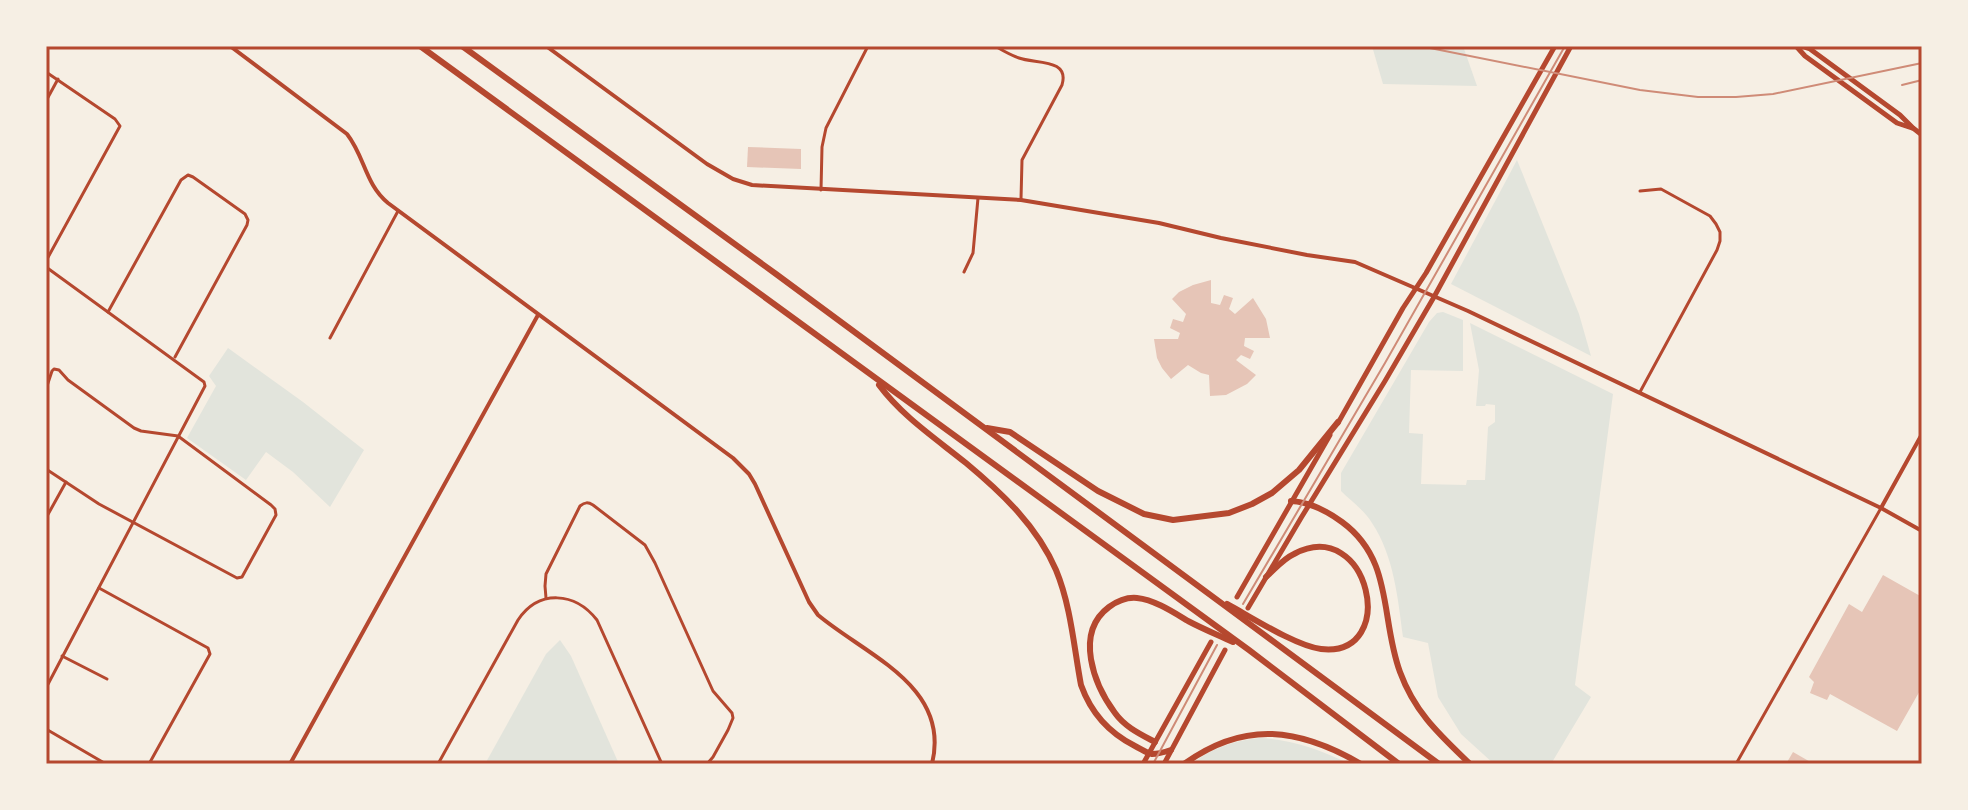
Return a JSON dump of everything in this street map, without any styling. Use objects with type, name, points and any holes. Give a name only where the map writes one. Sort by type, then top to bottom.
[{"type":"highway","points":[[420,46],[1249,650],[1399,764]]},
{"type":"highway","points":[[462,46],[1439,764]]},
{"type":"highway","points":[[874,378],[895,406],[1017,508],[1037,536],[1057,572],[1068,612],[1081,685],[1101,721],[1122,740],[1149,754],[1171,750]]},
{"type":"highway","points":[[984,428],[1010,432],[1098,491],[1144,514],[1173,520],[1229,513],[1262,498],[1291,477],[1338,422]]},
{"type":"highway","points":[[1291,501],[1325,511],[1347,526],[1367,546],[1378,571],[1390,635],[1411,697],[1431,726],[1470,764]]},
{"type":"highway","points":[[1209,595],[1317,649],[1334,649],[1350,643],[1362,630],[1369,604],[1366,587],[1357,567],[1350,560],[1329,549],[1301,550],[1266,577]]},
{"type":"highway","points":[[1155,742],[1130,729],[1117,717],[1099,687],[1089,646],[1093,627],[1102,612],[1117,601],[1137,598],[1162,606],[1249,650]]},
{"type":"highway","points":[[1184,764],[1204,750],[1228,740],[1271,734],[1327,746],[1361,764]]},
{"type":"main road","points":[[1237,597],[1555,46]]},
{"type":"main road","points":[[1248,608],[1434,297],[1571,46]]},
{"type":"main road","points":[[1799,46],[1805,56],[1897,123],[1913,128],[1922,135]]},
{"type":"main road","points":[[1143,764],[1211,642]]},
{"type":"main road","points":[[1164,764],[1225,650]]},
{"type":"street","points":[[230,46],[347,134],[358,148],[377,194],[733,458],[749,474],[818,615],[905,679],[922,698],[933,719],[935,740],[932,764]]},
{"type":"street","points":[[546,46],[702,161],[722,174],[752,185],[1021,200],[1159,223],[1221,238],[1355,262],[1468,311],[1881,508],[1922,531]]},
{"type":"street","points":[[821,190],[822,147],[826,128],[868,46]]},
{"type":"street","points":[[995,46],[1023,60],[1054,66],[1064,75],[1062,85],[1022,160],[1021,200]]},
{"type":"street","points":[[46,72],[115,119],[120,126],[46,264],[204,382],[205,386],[46,688]]},
{"type":"street","points":[[46,101],[58,79]]},
{"type":"street","points":[[108,312],[181,180],[188,175],[193,177],[245,214],[248,220],[174,359]]},
{"type":"street","points":[[1639,393],[1717,250],[1720,239],[1719,228],[1710,216],[1661,189],[1640,191]]},
{"type":"street","points":[[964,272],[973,253],[978,198]]},
{"type":"street","points":[[330,338],[398,211]]},
{"type":"street","points":[[290,764],[538,315]]},
{"type":"street","points":[[46,389],[51,373],[57,369],[134,428],[178,436],[271,505],[276,515],[239,578],[99,504],[46,469]]},
{"type":"street","points":[[1736,764],[1922,434]]},
{"type":"street","points":[[46,518],[66,482]]},
{"type":"street","points":[[546,598],[546,574],[584,503],[593,505],[645,545],[713,691],[732,713],[728,730],[707,764]]},
{"type":"street","points":[[99,588],[208,648],[210,654],[149,764]]},
{"type":"street","points":[[438,764],[518,620],[529,607],[546,598],[579,604],[597,620],[662,764]]},
{"type":"street","points":[[62,656],[107,679]]},
{"type":"street","points":[[46,729],[106,764]]},
{"type":"shaded area","points":[[1372,46],[1463,46],[1477,86],[1383,84]]},
{"type":"shaded area","points":[[1517,160],[1579,314],[1591,356],[1451,284]]},
{"type":"shaded area","points":[[1443,312],[1463,320],[1463,371],[1411,370],[1409,433],[1423,434],[1421,484],[1466,485],[1467,480],[1485,480],[1488,427],[1495,422],[1495,405],[1476,406],[1479,370],[1470,323],[1613,394],[1575,685],[1591,697],[1551,764],[1494,764],[1461,734],[1438,697],[1428,643],[1403,637],[1394,578],[1379,536],[1366,514],[1341,491],[1341,473],[1429,322],[1437,313]]},
{"type":"shaded area","points":[[228,348],[364,450],[330,507],[293,472],[266,452],[246,480],[187,438],[216,386],[209,376]]},
{"type":"shaded area","points":[[560,640],[571,656],[619,764],[485,764],[546,654]]},
{"type":"shaded area","points":[[1259,738],[1306,746],[1350,764],[1191,764],[1223,746]]},
{"type":"building","points":[[748,147],[801,149],[801,169],[747,167]]},
{"type":"building","points":[[1211,280],[1211,303],[1220,305],[1224,295],[1233,298],[1229,309],[1235,314],[1253,298],[1266,319],[1270,338],[1245,338],[1244,346],[1254,351],[1250,359],[1241,355],[1236,360],[1256,375],[1247,384],[1226,395],[1210,396],[1209,375],[1188,365],[1171,379],[1157,358],[1154,339],[1178,339],[1180,333],[1170,328],[1173,319],[1183,322],[1186,314],[1172,299],[1193,285]]},
{"type":"building","points":[[1883,575],[1922,597],[1922,687],[1897,731],[1830,694],[1827,700],[1810,693],[1814,682],[1809,677],[1849,604],[1862,612]]},
{"type":"building","points":[[1793,752],[1814,764],[1786,764]]},
{"type":"tram line","points":[[1243,604],[1385,363],[1565,46]]},
{"type":"tram line","points":[[1153,764],[1217,645]]},
{"type":"railway","points":[[1420,46],[1640,90],[1698,97],[1773,94],[1922,63]]},
{"type":"railway","points":[[1902,85],[1922,80]]}]
